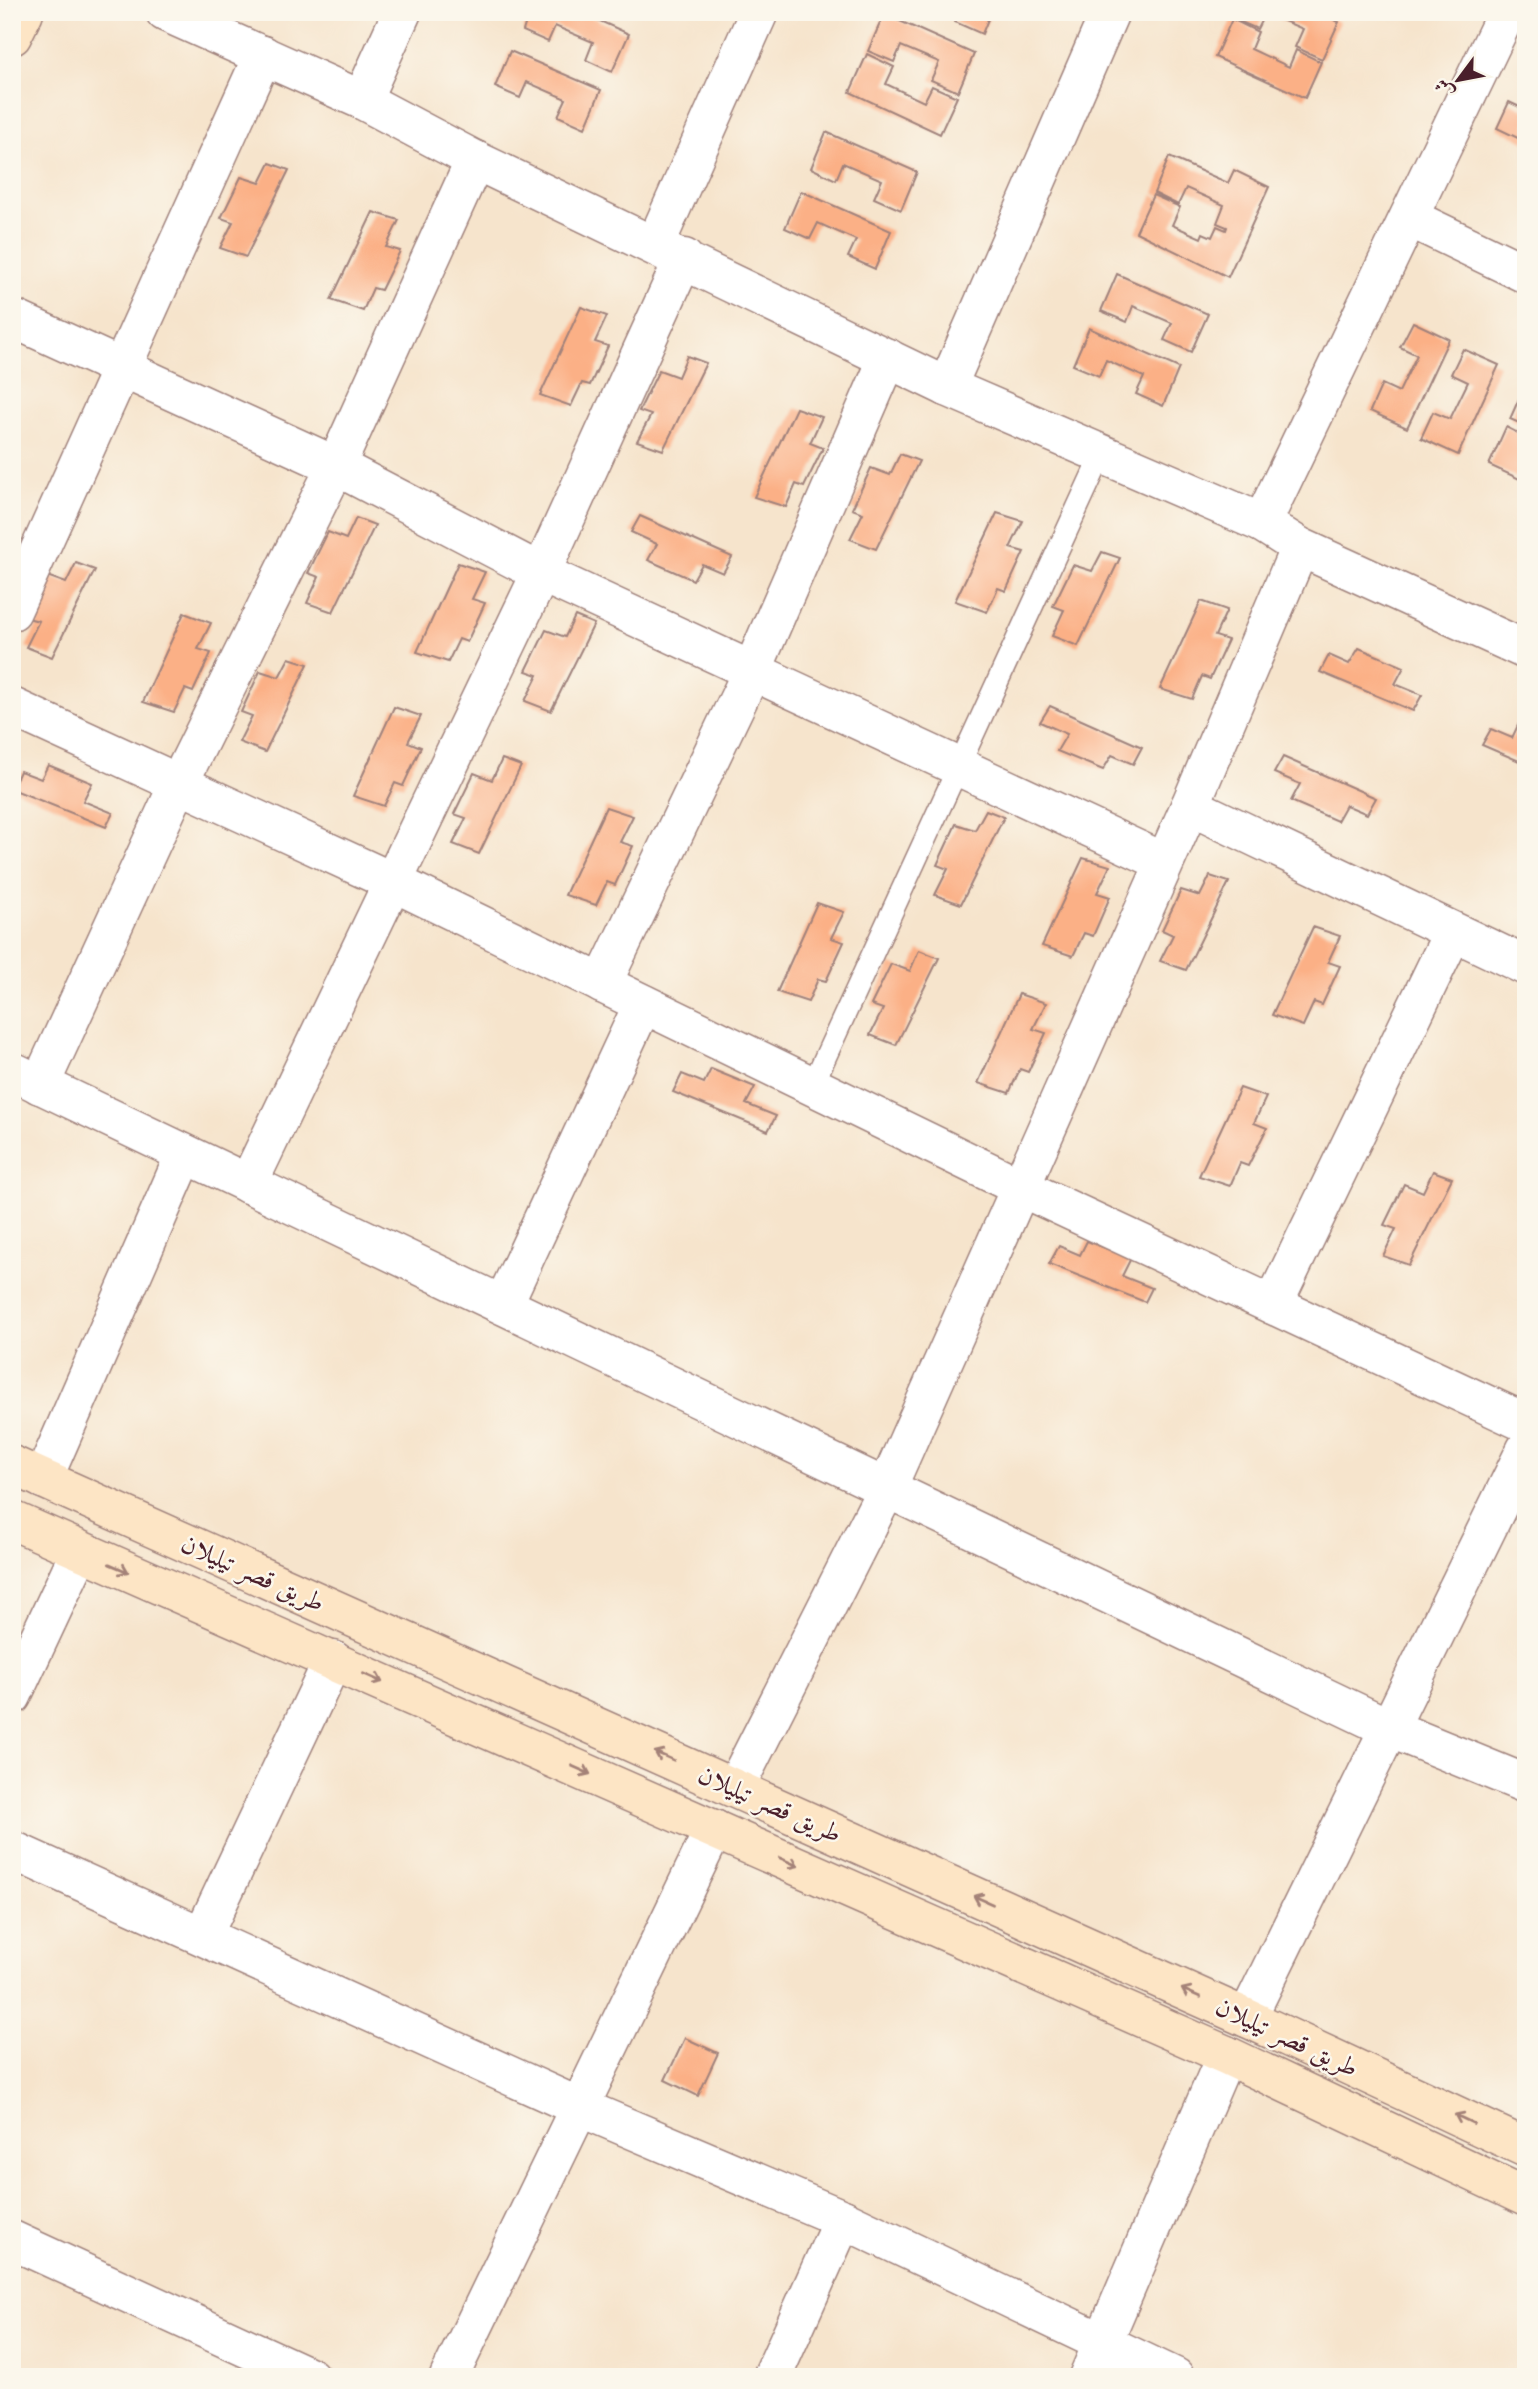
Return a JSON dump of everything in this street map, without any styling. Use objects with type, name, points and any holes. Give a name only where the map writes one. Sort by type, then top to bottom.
[{"type":"main road","points":[[12,36],[24,12]]},
{"type":"main road","name":"طريق قصر تيليلان","points":[[28,1472],[1247,2018],[1526,2148]]},
{"type":"main road","name":"طريق قصر تيليلان","points":[[12,1520],[1226,2055],[1526,2197]]},
{"type":"street","points":[[164,12],[362,100],[475,160],[947,387],[1262,523],[1300,547],[1526,650]]},
{"type":"street","points":[[362,100],[402,12]]},
{"type":"street","points":[[248,1184],[541,573],[669,252],[759,12]]},
{"type":"street","points":[[947,387],[1110,12]]},
{"type":"street","points":[[1262,523],[1507,12]]},
{"type":"street","points":[[12,611],[124,369],[263,55]]},
{"type":"street","points":[[475,160],[336,466],[179,783],[26,1078],[1389,1728],[1526,1784]]},
{"type":"street","points":[[1410,218],[1526,274]]},
{"type":"street","points":[[12,318],[336,466],[541,573],[1164,862]]},
{"type":"street","points":[[602,984],[752,671],[888,358]]},
{"type":"street","points":[[735,1788],[887,1488],[1190,806],[1300,547]]},
{"type":"street","points":[[12,706],[393,882],[1020,1187],[1526,1423]]},
{"type":"street","points":[[1190,806],[1526,966]]},
{"type":"street","points":[[1273,1305],[1453,932]]},
{"type":"street","points":[[503,1306],[643,1004]]},
{"type":"street","points":[[28,1472],[185,1154]]},
{"type":"street","points":[[1247,2018],[1526,1449]]},
{"type":"street","points":[[12,1696],[80,1551]]},
{"type":"street","points":[[203,1935],[333,1660]]},
{"type":"street","points":[[449,2377],[714,1829]]},
{"type":"street","points":[[12,1850],[579,2107],[843,2219],[1104,2340],[1175,2377]]},
{"type":"street","points":[[1088,2377],[1226,2055]]},
{"type":"street","points":[[772,2377],[843,2219]]},
{"type":"street","points":[[12,2240],[310,2377]]},
{"type":"lane","points":[[812,1086],[1102,454]]},
{"type":"building","points":[[529,12],[580,12],[629,34],[612,72],[586,60],[593,42],[555,26],[548,42],[523,31]]},
{"type":"building","points":[[959,12],[991,12],[982,34],[955,22]]},
{"type":"building","points":[[1234,12],[1317,12],[1339,22],[1322,59],[1295,47],[1303,29],[1265,13],[1257,29],[1232,18]]},
{"type":"building","points":[[884,14],[974,54],[958,92],[931,80],[939,62],[901,46],[894,62],[868,51]]},
{"type":"building","points":[[1232,19],[1258,32],[1251,49],[1289,67],[1296,50],[1321,62],[1305,98],[1215,57]]},
{"type":"building","points":[[510,51],[601,90],[585,128],[558,116],[566,99],[527,82],[520,98],[495,87]]},
{"type":"building","points":[[867,54],[894,67],[886,84],[924,102],[932,86],[957,97],[940,134],[850,92]]},
{"type":"building","points":[[1509,102],[1526,110],[1526,142],[1497,128]]},
{"type":"building","points":[[826,132],[917,172],[901,210],[874,198],[882,180],[843,163],[836,180],[811,168]]},
{"type":"building","points":[[1169,157],[1228,183],[1234,170],[1269,187],[1228,277],[1136,232],[1153,195],[1180,207],[1172,225],[1201,238],[1203,233],[1212,237],[1217,226],[1226,230],[1227,227],[1217,223],[1224,205],[1186,188],[1178,205],[1154,193]]},
{"type":"building","points":[[270,163],[289,170],[246,257],[220,248],[233,222],[221,218],[241,177],[260,183]]},
{"type":"building","points":[[801,191],[891,231],[875,269],[848,257],[856,240],[818,223],[810,239],[785,228]]},
{"type":"building","points":[[373,212],[399,220],[386,247],[400,251],[381,290],[373,288],[363,311],[331,300]]},
{"type":"building","points":[[1117,274],[1208,314],[1191,352],[1164,340],[1172,323],[1133,306],[1127,322],[1101,311]]},
{"type":"building","points":[[581,307],[607,316],[595,342],[608,346],[590,385],[582,383],[571,406],[540,395]]},
{"type":"building","points":[[1413,322],[1449,339],[1407,428],[1370,411],[1382,384],[1399,392],[1417,355],[1400,347]]},
{"type":"building","points":[[1089,328],[1179,368],[1163,406],[1136,394],[1144,377],[1106,360],[1099,376],[1073,365]]},
{"type":"building","points":[[1463,349],[1499,365],[1458,455],[1421,438],[1433,412],[1450,419],[1468,382],[1451,374]]},
{"type":"building","points":[[687,356],[706,363],[663,450],[637,441],[651,415],[639,411],[659,370],[678,377]]},
{"type":"building","points":[[1526,383],[1526,426],[1510,419]]},
{"type":"building","points":[[796,408],[822,417],[810,443],[823,448],[804,487],[796,484],[786,507],[754,497]]},
{"type":"building","points":[[1506,427],[1526,437],[1526,482],[1489,465]]},
{"type":"building","points":[[900,454],[919,461],[876,549],[850,539],[863,513],[852,509],[871,468],[890,475]]},
{"type":"building","points":[[997,513],[1023,521],[1010,548],[1024,552],[1006,591],[998,588],[987,612],[955,601]]},
{"type":"building","points":[[640,516],[732,557],[723,573],[702,564],[693,580],[648,560],[657,544],[631,532]]},
{"type":"building","points":[[356,518],[375,525],[333,612],[307,603],[319,577],[308,573],[328,532],[346,539]]},
{"type":"building","points":[[1102,552],[1120,558],[1078,646],[1052,636],[1064,610],[1053,606],[1073,565],[1092,571]]},
{"type":"building","points":[[76,563],[95,570],[52,657],[26,647],[39,621],[27,618],[47,576],[66,583]]},
{"type":"building","points":[[458,563],[485,572],[472,599],[485,603],[467,642],[459,639],[448,662],[417,652]]},
{"type":"building","points":[[1201,601],[1227,610],[1215,636],[1228,640],[1210,679],[1202,676],[1192,699],[1160,689]]},
{"type":"building","points":[[184,613],[211,623],[198,649],[211,653],[193,692],[185,689],[174,712],[143,702]]},
{"type":"building","points":[[575,616],[594,624],[551,711],[525,701],[538,675],[526,671],[546,630],[565,637]]},
{"type":"building","points":[[1359,648],[1404,667],[1395,684],[1422,695],[1413,711],[1320,672],[1329,655],[1349,664]]},
{"type":"building","points":[[289,658],[308,664],[265,752],[239,742],[252,716],[241,712],[260,671],[279,677]]},
{"type":"building","points":[[1050,706],[1142,747],[1133,764],[1112,755],[1103,770],[1057,751],[1067,734],[1040,722]]},
{"type":"building","points":[[394,707],[421,716],[408,742],[421,747],[403,786],[395,783],[384,806],[353,796]]},
{"type":"building","points":[[1520,721],[1526,724],[1526,764],[1482,745],[1491,729],[1512,738]]},
{"type":"building","points":[[1283,757],[1376,798],[1367,814],[1346,805],[1337,821],[1291,801],[1300,784],[1274,773]]},
{"type":"building","points":[[502,759],[521,766],[479,854],[453,844],[466,818],[454,814],[474,773],[492,780]]},
{"type":"building","points":[[48,765],[92,783],[83,801],[113,813],[106,827],[12,789],[20,771],[41,779]]},
{"type":"building","points":[[606,807],[633,816],[620,842],[633,846],[615,885],[607,882],[596,905],[565,895]]},
{"type":"building","points":[[986,810],[1004,817],[961,904],[935,895],[948,869],[937,865],[956,824],[975,830]]},
{"type":"building","points":[[1083,858],[1110,866],[1097,893],[1110,897],[1093,936],[1084,933],[1073,956],[1042,946]]},
{"type":"building","points":[[1210,876],[1229,882],[1186,970],[1160,961],[1173,935],[1162,930],[1181,890],[1200,896]]},
{"type":"building","points":[[817,903],[844,912],[831,938],[844,942],[826,981],[818,979],[808,1002],[777,992]]},
{"type":"building","points":[[1313,927],[1340,936],[1328,962],[1340,966],[1322,1005],[1314,1002],[1303,1026],[1272,1015]]},
{"type":"building","points":[[919,950],[939,958],[896,1045],[870,1035],[883,1009],[871,1005],[891,964],[910,971]]},
{"type":"building","points":[[1019,994],[1046,1003],[1033,1029],[1046,1033],[1028,1072],[1020,1069],[1009,1093],[978,1083]]},
{"type":"building","points":[[711,1069],[755,1087],[746,1104],[776,1116],[768,1131],[673,1092],[682,1074],[704,1083]]},
{"type":"building","points":[[1240,1088],[1266,1097],[1254,1123],[1267,1128],[1248,1166],[1240,1163],[1230,1186],[1199,1176]]},
{"type":"building","points":[[1433,1171],[1452,1178],[1409,1265],[1383,1256],[1396,1229],[1384,1225],[1404,1184],[1423,1192]]},
{"type":"building","points":[[1087,1241],[1131,1258],[1122,1276],[1152,1288],[1145,1302],[1049,1264],[1059,1246],[1080,1255]]},
{"type":"building","points":[[685,2038],[718,2053],[698,2096],[665,2080]]}]
